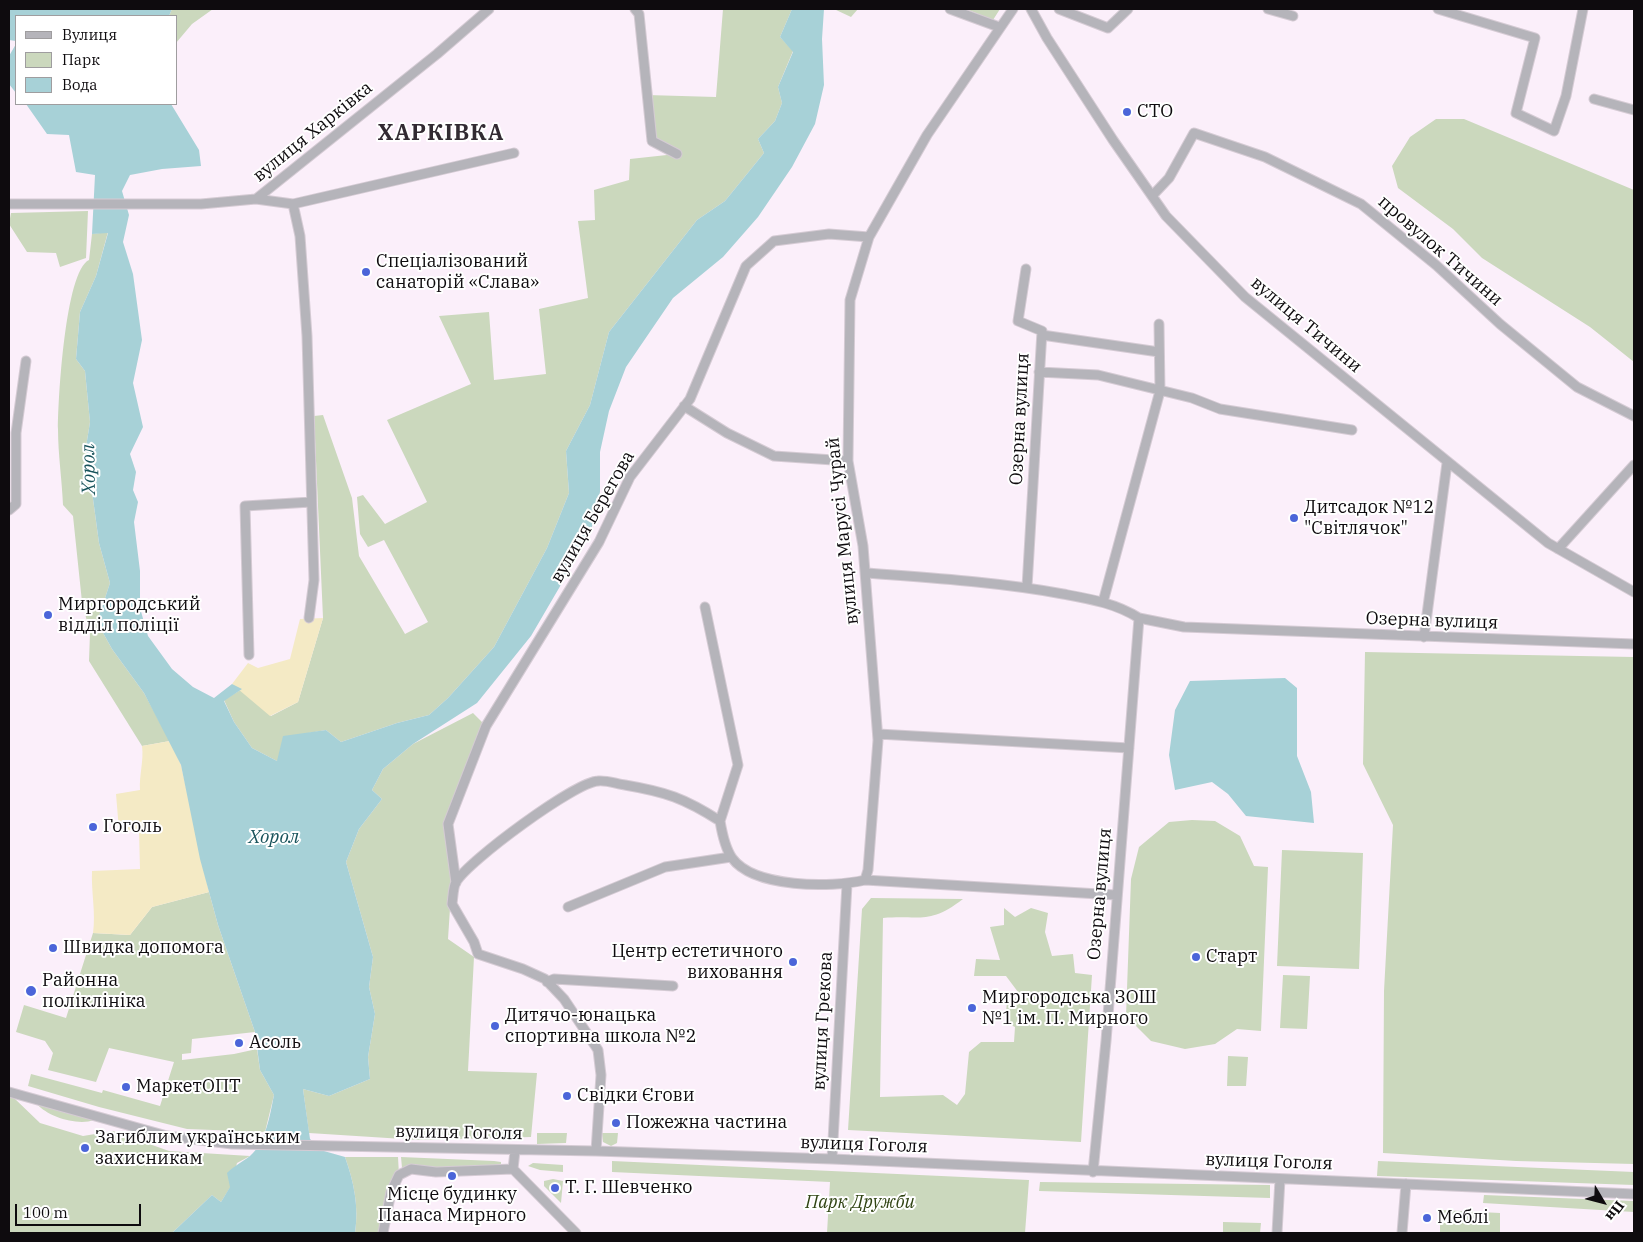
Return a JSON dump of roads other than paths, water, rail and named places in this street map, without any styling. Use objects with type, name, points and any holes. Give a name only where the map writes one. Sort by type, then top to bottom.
[{"type":"street","name":"вулиця Харківка","points":[[9,204],[201,204],[256,199],[377,100],[437,54],[489,9]]},
{"type":"street","points":[[635,9],[638,14],[652,141],[677,154]]},
{"type":"street","points":[[950,9],[999,27]]},
{"type":"street","name":"вулиця Марусі Чурай","points":[[865,880],[868,870],[878,734],[866,573],[848,461],[850,300],[869,237],[926,135],[1013,9]]},
{"type":"street","name":"вулиця Тичини","points":[[1031,9],[1108,132],[1166,216],[1245,297],[1447,463],[1558,549],[1634,592]]},
{"type":"street","points":[[1059,9],[1108,28],[1128,9]]},
{"type":"street","points":[[1268,9],[1293,16]]},
{"type":"street","points":[[1438,9],[1535,38],[1516,113],[1554,131],[1566,96],[1583,9]]},
{"type":"street","points":[[1594,99],[1634,110]]},
{"type":"street","name":"провулок Тичини","points":[[1152,196],[1169,178],[1194,133],[1265,157],[1361,204],[1436,265],[1500,324],[1576,387],[1634,416]]},
{"type":"street","points":[[256,199],[293,204],[514,153]]},
{"type":"street","points":[[293,204],[300,236],[307,336],[314,580],[309,618]]},
{"type":"street","name":"вулиця Берегова","points":[[596,1152],[601,1075],[598,1050],[564,999],[547,982],[523,969],[478,954],[474,942],[452,904],[456,883],[448,824],[486,726],[599,542],[630,477],[690,399],[746,266],[774,241],[828,234],[869,237]]},
{"type":"street","name":"Озерна вулиця","points":[[1026,269],[1018,321],[1042,331],[1027,587]]},
{"type":"street","points":[[1103,602],[1160,391],[1159,324]]},
{"type":"street","points":[[1042,334],[1160,352]]},
{"type":"street","points":[[9,510],[16,504],[16,433],[26,362]]},
{"type":"street","points":[[1039,372],[1098,375],[1192,398],[1220,409],[1352,430]]},
{"type":"street","points":[[684,406],[727,433],[774,456],[848,461]]},
{"type":"street","points":[[1424,637],[1447,463]]},
{"type":"street","points":[[1558,549],[1634,465]]},
{"type":"street","points":[[249,655],[245,506],[311,502]]},
{"type":"street","name":"Озерна вулиця","points":[[866,573],[1027,587],[1103,602],[1126,610],[1138,618],[1184,626],[1634,644]]},
{"type":"street","points":[[705,607],[738,765],[720,821],[723,838],[732,857],[743,869],[782,882],[847,884],[865,880],[1116,895]]},
{"type":"street","name":"Озерна вулиця","points":[[1093,1172],[1106,1041],[1138,618]]},
{"type":"street","points":[[878,734],[1129,748]]},
{"type":"street","points":[[456,883],[467,868],[518,828],[576,789],[598,781],[662,792],[692,803],[720,821]]},
{"type":"street","points":[[568,907],[665,867],[732,857]]},
{"type":"street","name":"вулиця Грекова","points":[[832,1160],[847,884]]},
{"type":"street","points":[[547,982],[554,979],[673,986]]},
{"type":"street","name":"вулиця Гоголя","points":[[9,1092],[112,1119],[167,1136],[232,1144],[596,1152],[832,1160],[1634,1194]]},
{"type":"street","points":[[513,1170],[515,1151]]},
{"type":"street","points":[[383,1233],[391,1192],[399,1175],[411,1169],[436,1172],[513,1170],[576,1233]]},
{"type":"street","points":[[1277,1233],[1280,1179]]},
{"type":"street","points":[[1402,1233],[1406,1184]]},
{"type":"water","points":[[9,9],[172,9],[169,15],[15,15],[15,41],[9,40]]},
{"type":"water","name":"Хорол","points":[[792,9],[824,9],[822,39],[824,85],[815,124],[792,167],[758,217],[723,257],[673,298],[626,367],[609,411],[600,452],[600,492],[590,535],[531,636],[477,703],[413,744],[383,769],[372,790],[382,799],[359,829],[346,862],[373,957],[369,987],[375,1014],[368,1057],[370,1079],[329,1096],[303,1089],[310,1139],[324,1151],[345,1157],[355,1195],[355,1233],[172,1233],[212,1195],[221,1202],[230,1187],[227,1173],[250,1156],[264,1136],[274,1095],[260,1070],[255,1032],[218,925],[200,859],[181,765],[144,693],[112,649],[97,622],[110,583],[99,543],[86,447],[90,422],[85,371],[76,359],[80,312],[96,276],[108,233],[92,234],[95,175],[76,172],[69,135],[47,134],[27,105],[172,105],[199,150],[201,166],[162,169],[130,175],[122,191],[129,215],[123,242],[133,274],[142,340],[133,383],[143,427],[130,454],[136,472],[133,490],[138,502],[134,522],[140,571],[140,608],[148,636],[172,669],[193,687],[214,698],[232,684],[242,689],[224,701],[234,722],[252,748],[277,761],[283,736],[326,730],[341,742],[397,723],[429,715],[448,698],[494,647],[547,548],[569,493],[566,451],[590,405],[609,332],[697,220],[725,201],[764,153],[758,139],[775,121],[782,103],[778,87],[793,52],[780,37]]},
{"type":"water","points":[[15,46],[15,92],[9,84],[9,56]]},
{"type":"water","points":[[1285,678],[1297,688],[1297,756],[1311,792],[1314,823],[1246,816],[1228,794],[1212,782],[1175,790],[1169,755],[1175,710],[1190,681]]},
{"type":"place","name":"СТО","points":[[1127,112]]},
{"type":"place","name":"Спеціалізований санаторій «Слава»","points":[[366,272]]},
{"type":"place","name":"Дитсадок №12 \"Світлячок\"","points":[[1294,518]]},
{"type":"place","name":"Миргородський відділ поліції","points":[[48,615]]},
{"type":"place","name":"Гоголь","points":[[93,827]]},
{"type":"place","name":"Швидка допомога","points":[[53,948]]},
{"type":"place","name":"Старт","points":[[1196,957]]},
{"type":"place","name":"Центр естетичного виховання","points":[[793,962]]},
{"type":"place","name":"Районна поліклініка","points":[[31,991]]},
{"type":"place","name":"Миргородська ЗОШ №1 ім. П. Мирного","points":[[972,1008]]},
{"type":"place","name":"Дитячо-юнацька спортивна школа №2","points":[[495,1026]]},
{"type":"place","name":"Асоль","points":[[239,1043]]},
{"type":"place","name":"МаркетОПТ","points":[[126,1087]]},
{"type":"place","name":"Свідки Єгови","points":[[567,1096]]},
{"type":"place","name":"Пожежна частина","points":[[616,1123]]},
{"type":"place","name":"Загиблим українським захисникам","points":[[85,1148]]},
{"type":"place","name":"Місце будинку Панаса Мирного","points":[[452,1176]]},
{"type":"place","name":"Т. Г. Шевченко","points":[[555,1188]]},
{"type":"place","name":"Меблі","points":[[1427,1218]]},
{"type":"district","name":"ХАРКІВКА","points":[[441,134]]},
{"type":"park label","name":"Парк Дружби","points":[[860,1203]]}]
